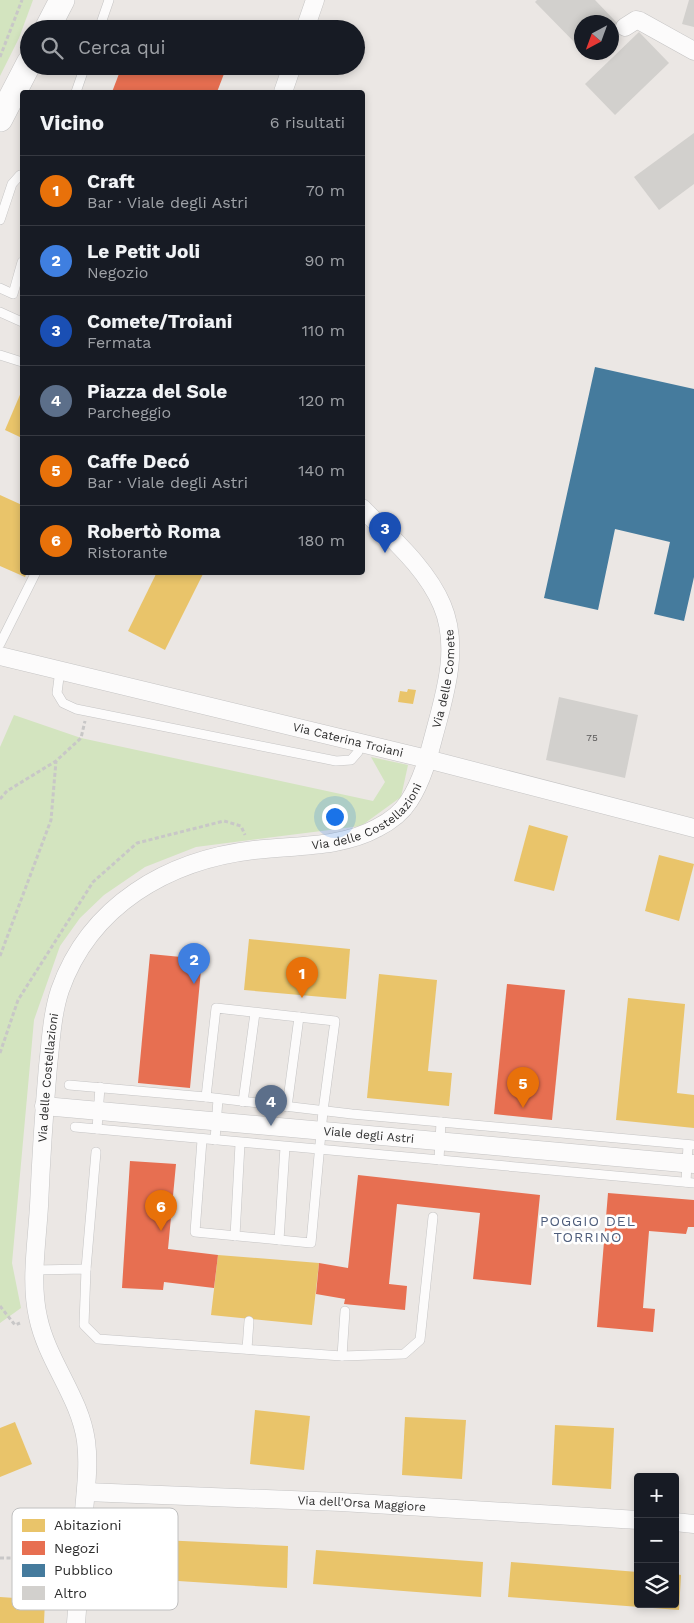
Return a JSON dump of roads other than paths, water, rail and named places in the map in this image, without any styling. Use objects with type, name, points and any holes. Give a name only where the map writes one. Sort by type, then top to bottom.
[{"type":"street","points":[[52,20],[62,0]]},
{"type":"street","points":[[308,20],[316,0]]},
{"type":"street","points":[[625,27],[636,20],[640,21],[694,51]]},
{"type":"street","points":[[0,119],[23,75]]},
{"type":"street","points":[[284,90],[289,75]]},
{"type":"street","name":"Via delle Comete","points":[[365,511],[423,574],[439,599],[446,618],[450,640],[448,675],[427,759]]},
{"type":"street","name":"Via Caterina Troiani","points":[[0,656],[427,759],[694,828]]},
{"type":"street","name":"Via delle Costellazioni","points":[[85,1508],[87,1455],[85,1433],[41,1328],[35,1301],[44,1106],[54,1015],[64,981],[79,952],[117,906],[149,881],[192,864],[250,850],[331,842],[378,828],[407,804],[419,783],[427,759]]},
{"type":"street","name":"Viale degli Astri","points":[[44,1106],[98,1120],[216,1121],[690,1164]]},
{"type":"street","name":"Via dell'Orsa Maggiore","points":[[86,1492],[351,1502],[634,1520]]},
{"type":"street","points":[[679,1522],[694,1524]]},
{"type":"street","name":"Via delle Costellazioni","points":[[76,1623],[77,1610]]},
{"type":"lane","points":[[102,20],[109,0]]},
{"type":"lane","points":[[77,90],[82,75]]},
{"type":"lane","points":[[0,220],[12,184],[20,175]]},
{"type":"lane","points":[[0,288],[13,294],[20,269]]},
{"type":"lane","points":[[0,312],[20,321]]},
{"type":"lane","points":[[0,355],[20,361]]},
{"type":"lane","points":[[0,644],[34,575]]},
{"type":"lane","points":[[60,670],[57,693],[63,703],[76,710],[336,761],[351,760],[358,752],[361,744]]},
{"type":"lane","points":[[202,1140],[195,1232],[311,1243],[323,1111],[335,1021],[216,1008],[206,1098]]},
{"type":"lane","points":[[244,1102],[255,1013]]},
{"type":"lane","points":[[287,1106],[299,1017]]},
{"type":"lane","points":[[68,1086],[100,1087],[323,1111],[691,1145],[690,1183],[549,1168],[202,1140],[98,1120],[75,1127]]},
{"type":"lane","points":[[98,1120],[100,1087]]},
{"type":"lane","points":[[215,1140],[218,1099]]},
{"type":"lane","points":[[439,1160],[441,1122]]},
{"type":"lane","points":[[235,1236],[240,1144]]},
{"type":"lane","points":[[279,1240],[285,1147]]},
{"type":"lane","points":[[96,1152],[86,1269],[84,1325],[98,1339],[342,1356],[404,1354],[420,1340],[433,1217]]},
{"type":"lane","points":[[36,1270],[86,1269]]},
{"type":"lane","points":[[342,1356],[345,1311]]},
{"type":"lane","points":[[247,1349],[249,1321]]},
{"type":"place","name":"Comete/Troiani","points":[[385,553]]},
{"type":"place","name":"Le Petit Joli","points":[[194,984]]},
{"type":"place","name":"Craft","points":[[302,998]]},
{"type":"place","name":"Caffe Decó","points":[[523,1108]]},
{"type":"place","name":"Piazza del Sole","points":[[271,1126]]},
{"type":"place","name":"Robertò Roma","points":[[161,1231]]},
{"type":"district","name":"POGGIO DEL TORRINO","points":[[588,1230]]}]
